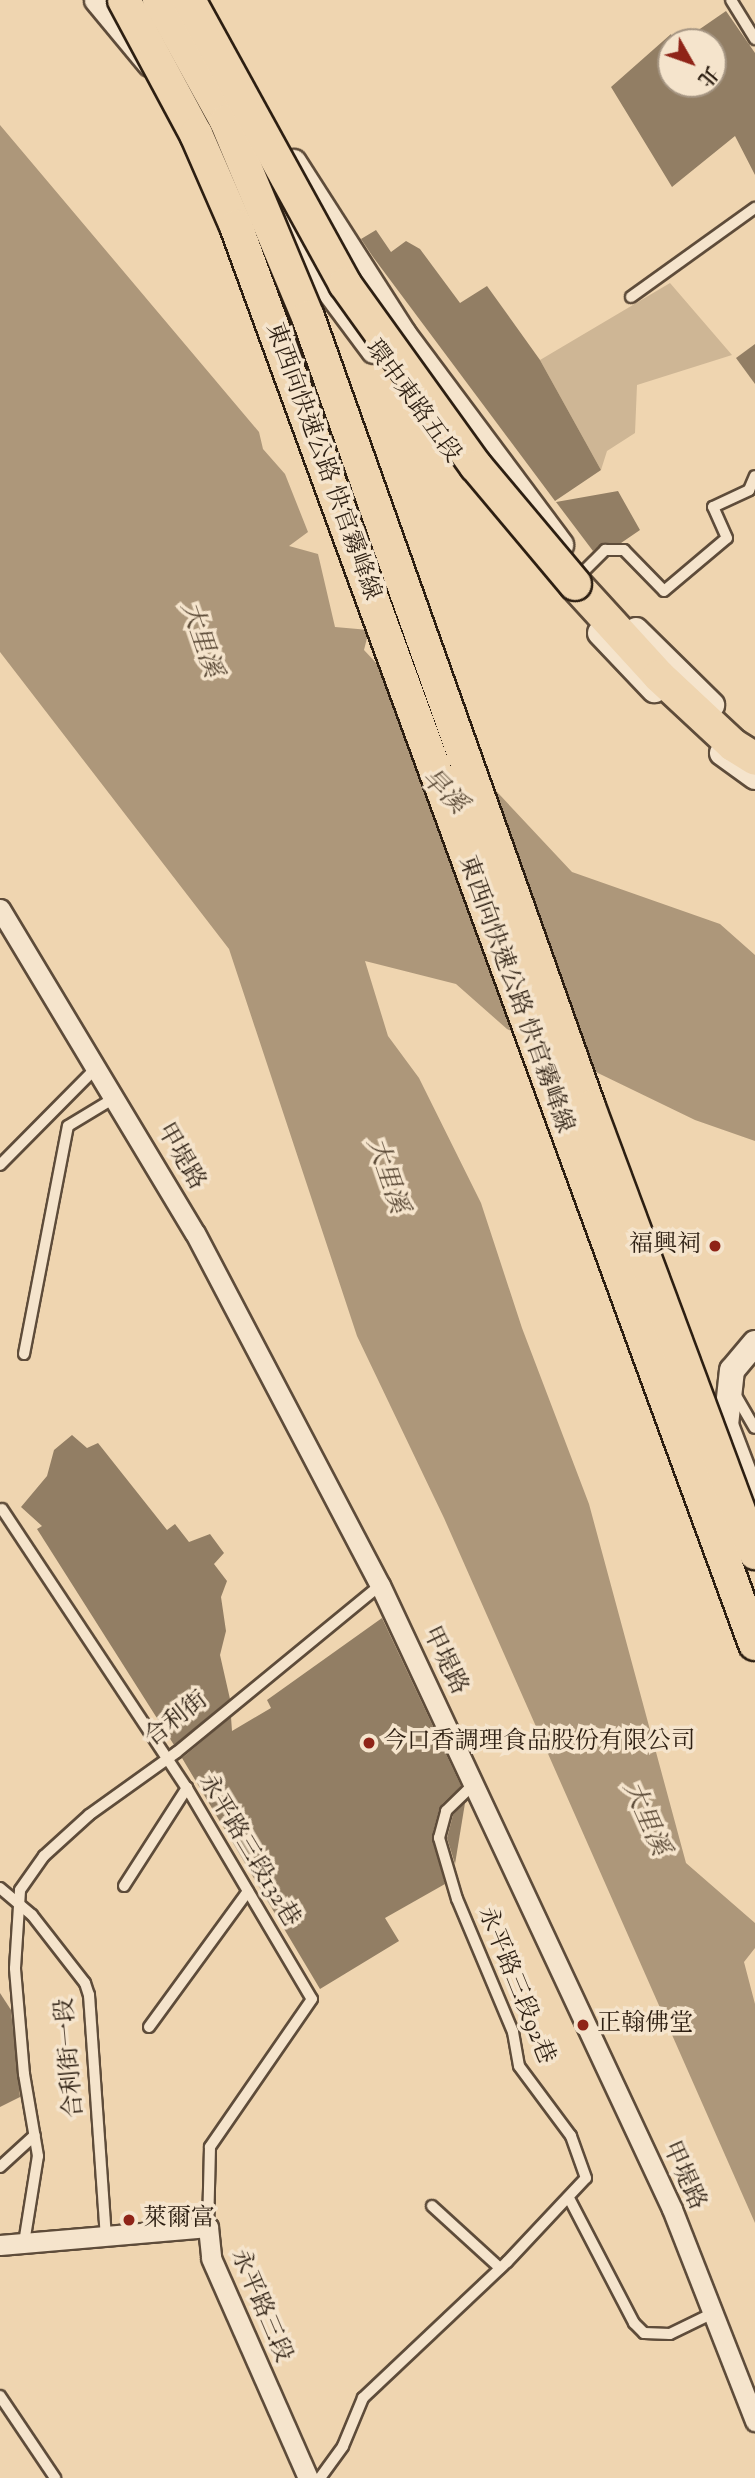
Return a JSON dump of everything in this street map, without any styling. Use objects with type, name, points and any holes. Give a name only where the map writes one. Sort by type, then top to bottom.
[{"type":"highway","name":"東西向快速公路 快官霧峰線","points":[[124,0],[196,134],[236,226],[755,1644]]},
{"type":"highway","name":"東西向快速公路 快官霧峰線","points":[[159,0],[226,121],[308,317],[589,1107],[755,1553]]},
{"type":"highway","points":[[190,0],[345,284],[476,466],[579,578],[659,676],[733,745],[755,759]]},
{"type":"street","name":"環中東路五段","points":[[97,0],[205,127],[474,486],[628,666],[716,748],[755,777]]},
{"type":"street","name":"環中東路五段","points":[[176,0],[299,170],[404,334],[579,578],[755,748]]},
{"type":"street","points":[[205,127],[250,103]]},
{"type":"street","name":"甲堤路","points":[[0,909],[98,1065],[274,1378],[380,1585],[476,1783],[666,2196],[755,2421]]},
{"type":"street","points":[[755,1343],[732,1370],[726,1425],[755,1501]]},
{"type":"street","name":"永平路三段","points":[[0,2245],[208,2227],[211,2258],[308,2478]]},
{"type":"lane","points":[[731,0],[755,39]]},
{"type":"lane","points":[[631,297],[755,208]]},
{"type":"lane","points":[[579,578],[605,550],[624,550],[664,591],[727,538],[713,507],[749,490],[755,476]]},
{"type":"lane","points":[[0,1165],[98,1065]]},
{"type":"lane","points":[[24,1354],[68,1126],[116,1097]]},
{"type":"lane","points":[[729,1384],[755,1428]]},
{"type":"lane","name":"永平路三段132巷","points":[[2,1509],[187,1788],[312,2000],[210,2147],[208,2227]]},
{"type":"lane","name":"合利街","points":[[24,2242],[38,2156],[24,2074],[15,1968],[17,1901],[26,1878],[44,1856],[89,1815],[167,1757],[380,1585]]},
{"type":"lane","name":"永平路三段92巷","points":[[320,2478],[343,2446],[363,2398],[570,2200],[586,2178],[582,2158],[519,2066],[513,2032],[457,1899],[439,1838],[446,1811],[476,1783]]},
{"type":"lane","points":[[124,1886],[187,1788]]},
{"type":"lane","points":[[0,1888],[17,1901]]},
{"type":"lane","points":[[149,2026],[248,1891]]},
{"type":"lane","name":"合利街一段","points":[[17,1901],[85,1983],[89,1995],[106,2236]]},
{"type":"lane","points":[[0,2167],[35,2135]]},
{"type":"lane","points":[[570,2200],[634,2323],[644,2333],[670,2334],[713,2313]]},
{"type":"lane","points":[[432,2206],[500,2268]]},
{"type":"lane","points":[[0,2396],[55,2478]]},
{"type":"shaded area","points":[[670,283],[732,355],[637,385],[635,433],[607,451],[601,470],[540,360]]},
{"type":"water","points":[[0,125],[259,432],[263,449],[285,474],[308,532],[289,546],[318,554],[335,627],[369,630],[364,650],[572,872],[720,924],[755,955],[755,1141],[695,1120],[507,1029],[456,984],[365,961],[388,1036],[419,1078],[481,1203],[522,1328],[589,1504],[686,1863],[755,1923],[755,1948],[744,1962],[755,2004],[755,2223],[444,1518],[357,1336],[229,949],[0,652]]},
{"type":"building","points":[[726,11],[755,53],[755,175],[735,136],[672,187],[611,87],[657,46],[657,98],[727,98],[727,28],[701,28]]},
{"type":"building","points":[[376,230],[391,252],[406,241],[420,249],[460,303],[487,286],[540,360],[601,470],[555,501],[361,239]]},
{"type":"building","points":[[755,344],[755,384],[736,358]]},
{"type":"building","points":[[618,491],[640,530],[621,543],[603,543],[593,551],[556,502]]},
{"type":"building","points":[[72,1435],[87,1448],[98,1443],[167,1530],[175,1524],[189,1542],[210,1534],[224,1553],[214,1564],[227,1581],[221,1597],[226,1631],[220,1655],[230,1699],[174,1745],[37,1529],[42,1526],[21,1507],[47,1476],[54,1450]]},
{"type":"building","points":[[382,1618],[461,1786],[440,1806],[432,1836],[445,1884],[385,1918],[399,1941],[320,1989],[182,1758],[231,1717],[232,1731],[271,1708],[267,1700]]},
{"type":"building","points":[[465,1803],[455,1864],[447,1838],[453,1815]]},
{"type":"building","points":[[0,1993],[11,2010],[20,2097],[0,2107]]},
{"type":"place","name":"福興祠","points":[[715,1246]]},
{"type":"place","name":"今口香調理食品股份有限公司","points":[[369,1743]]},
{"type":"place","name":"正翰佛堂","points":[[583,2025]]},
{"type":"place","name":"萊爾富","points":[[129,2220]]},
{"type":"water label","name":"大里溪","points":[[200,640]]},
{"type":"water label","name":"旱溪","points":[[443,792]]},
{"type":"water label","name":"大里溪","points":[[386,1176]]},
{"type":"water label","name":"大里溪","points":[[645,1819]]}]
